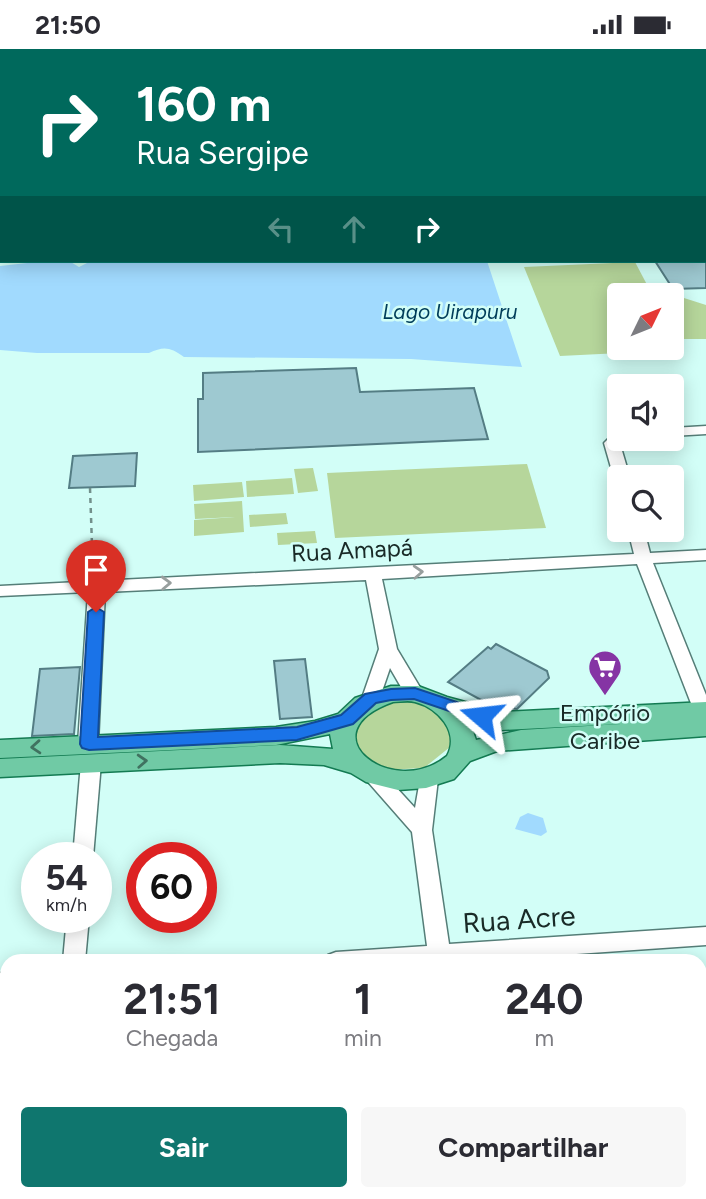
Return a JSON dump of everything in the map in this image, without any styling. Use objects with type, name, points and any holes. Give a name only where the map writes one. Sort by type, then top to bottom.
[{"type":"main road","points":[[0,768],[90,753],[316,730],[346,720],[371,698],[415,694],[442,705],[502,721],[705,716]]},
{"type":"main road","points":[[0,749],[324,756],[367,772],[407,782],[428,779],[452,766],[461,755],[465,741],[463,727],[455,715],[442,705]]},
{"type":"main road","points":[[461,755],[494,743],[705,716]]},
{"type":"main road","points":[[346,720],[342,743],[348,755],[367,772]]},
{"type":"street","points":[[684,431],[706,430]]},
{"type":"street","points":[[639,542],[705,716]]},
{"type":"street","name":"Rua Amapá","points":[[0,591],[706,555]]},
{"type":"street","points":[[373,574],[388,649],[415,694]]},
{"type":"street","points":[[84,842],[97,586]]},
{"type":"street","points":[[371,698],[388,649]]},
{"type":"street","points":[[367,772],[422,830]]},
{"type":"street","points":[[428,779],[422,830],[438,954]]},
{"type":"street","points":[[75,954],[77,933]]},
{"type":"street","name":"Rua Acre","points":[[488,954],[706,936]]},
{"type":"path","points":[[90,488],[93,575],[97,586]]},
{"type":"green space","points":[[636,263],[646,283],[607,283],[607,354],[560,356],[524,267]]},
{"type":"green space","points":[[684,298],[706,305],[706,339],[684,339]]},
{"type":"green space","points":[[527,464],[546,528],[335,538],[327,473]]},
{"type":"green space","points":[[313,468],[318,491],[298,493],[294,469]]},
{"type":"green space","points":[[292,478],[294,494],[247,497],[246,481]]},
{"type":"green space","points":[[242,482],[244,497],[194,501],[193,485]]},
{"type":"green space","points":[[242,501],[244,532],[194,536],[194,520],[235,517],[195,519],[194,504]]},
{"type":"green space","points":[[286,513],[288,524],[250,527],[249,515]]},
{"type":"green space","points":[[315,531],[317,543],[278,545],[277,533]]},
{"type":"green space","points":[[417,699],[443,713],[454,729],[450,747],[424,768],[385,770],[361,757],[348,736],[379,701]]},
{"type":"water","name":"Lago Uirapuru","points":[[27,263],[72,263],[79,267],[87,263],[488,263],[522,367],[411,359],[184,357],[167,349],[149,353],[37,353],[0,350],[0,266]]},
{"type":"water","points":[[528,813],[543,818],[547,832],[541,836],[515,829],[520,817]]},
{"type":"building","points":[[656,263],[706,263],[706,288],[684,289],[684,283],[669,283]]},
{"type":"building","points":[[356,368],[360,392],[474,388],[488,439],[198,452],[198,399],[203,399],[203,373]]},
{"type":"building","points":[[137,453],[135,486],[69,488],[73,456]]},
{"type":"building","points":[[496,644],[547,671],[549,678],[517,709],[494,707],[448,682],[488,647],[491,649]]},
{"type":"building","points":[[305,659],[312,717],[280,719],[274,661]]},
{"type":"building","points":[[80,667],[74,734],[32,736],[40,669]]},
{"type":"place","name":"Empório Caribe","points":[[605,697]]},
{"type":"route","points":[[96,612],[89,744],[276,736],[316,730],[346,720],[371,698],[391,694],[415,694],[481,716]]}]
